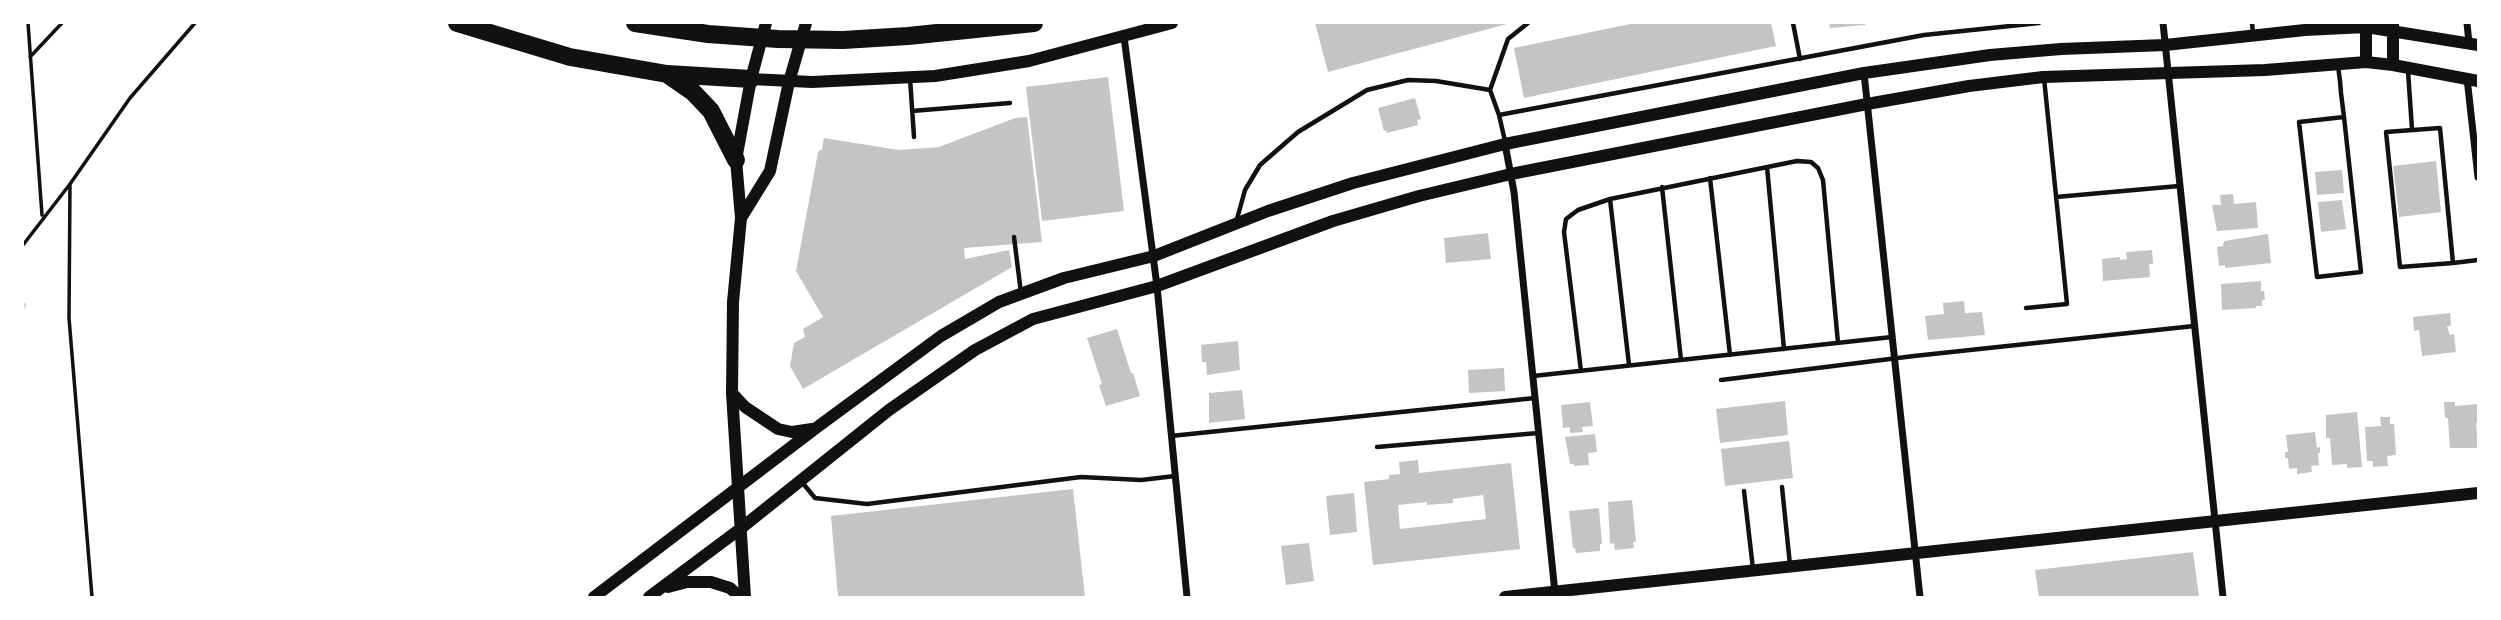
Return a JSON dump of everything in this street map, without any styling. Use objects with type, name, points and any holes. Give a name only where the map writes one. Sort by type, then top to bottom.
[{"type":"highway","points":[[457,23],[570,57],[667,74],[751,79]]},
{"type":"highway","points":[[639,24],[755,38],[843,40],[1034,23]]},
{"type":"highway","points":[[667,74],[693,92],[711,111],[736,160]]},
{"type":"main road","points":[[743,597],[732,393],[733,302],[741,218],[736,160],[751,79],[766,23]]},
{"type":"main road","points":[[741,218],[770,171],[789,82],[806,23]]},
{"type":"main road","points":[[751,79],[789,82],[935,76],[1029,61],[1172,23]]},
{"type":"main road","points":[[594,597],[942,336],[999,302],[1064,278],[1154,256],[1353,183],[1505,144],[1864,73],[1990,55],[2165,45],[2253,37],[2305,27],[2366,25],[2394,27],[2473,44]]},
{"type":"main road","points":[[2366,25],[2366,62]]},
{"type":"main road","points":[[2393,65],[2394,27]]},
{"type":"main road","points":[[649,597],[888,410],[975,350],[1033,319],[1157,286],[1333,221],[1419,195],[1511,174],[1867,104],[1969,86],[2043,77],[2265,70],[2366,62],[2472,79]]},
{"type":"main road","points":[[732,393],[745,407],[778,429],[792,432],[816,428]]},
{"type":"main road","points":[[1505,597],[1555,595],[1753,570],[2478,492]]},
{"type":"main road","points":[[661,589],[687,582],[711,582],[730,588],[743,597]]},
{"type":"street","points":[[2163,23],[2224,597]]},
{"type":"street","points":[[2467,23],[2473,44]]},
{"type":"street","points":[[1124,37],[1154,256],[1187,597]]},
{"type":"street","points":[[1864,73],[1920,597]]},
{"type":"street","points":[[2472,79],[2478,177]]},
{"type":"street","points":[[1505,144],[1511,174],[1536,398],[1555,595]]},
{"type":"lane","points":[[1505,144],[1490,90],[1508,39],[1528,23]]},
{"type":"lane","points":[[1793,23],[1800,59]]},
{"type":"lane","points":[[1499,115],[1924,35],[2039,23]]},
{"type":"lane","points":[[2252,23],[2253,37]]},
{"type":"lane","points":[[2337,65],[2344,117],[2361,272],[2317,277],[2299,122],[2344,117]]},
{"type":"lane","points":[[2408,68],[2412,129]]},
{"type":"lane","points":[[2026,308],[2067,304],[2043,77]]},
{"type":"lane","points":[[910,78],[914,137]]},
{"type":"lane","points":[[1236,224],[1244,190],[1260,165],[1298,132],[1367,90],[1408,80],[1436,81],[1490,90]]},
{"type":"lane","points":[[912,111],[1010,103]]},
{"type":"lane","points":[[2453,263],[2440,128],[2386,132],[2400,267],[2453,263],[2478,260]]},
{"type":"lane","points":[[1581,371],[1564,232],[1566,219],[1578,210],[1610,199],[1797,161],[1811,162],[1818,168],[1823,180],[1838,343]]},
{"type":"lane","points":[[1767,167],[1784,349]]},
{"type":"lane","points":[[1710,178],[1730,355]]},
{"type":"lane","points":[[2056,197],[2179,186]]},
{"type":"lane","points":[[1662,187],[1681,360]]},
{"type":"lane","points":[[1610,199],[1629,365]]},
{"type":"lane","points":[[1014,237],[1021,294]]},
{"type":"lane","points":[[1721,380],[1895,358],[2194,326]]},
{"type":"lane","points":[[1533,376],[1893,337]]},
{"type":"lane","points":[[1171,436],[1536,398]]},
{"type":"lane","points":[[1377,447],[1539,433]]},
{"type":"lane","points":[[801,480],[815,498],[867,504],[1081,477],[1142,480],[1175,476]]},
{"type":"lane","points":[[1782,486],[1790,566]]},
{"type":"lane","points":[[1744,491],[1753,570]]},
{"type":"path","points":[[28,23],[42,218]]},
{"type":"path","points":[[30,57],[62,23]]},
{"type":"path","points":[[23,245],[130,97],[195,23]]},
{"type":"path","points":[[69,184],[69,318],[92,597]]},
{"type":"building","points":[[1315,23],[1507,23],[1507,24],[1328,72]]},
{"type":"building","points":[[1635,23],[1771,23],[1776,46],[1524,98],[1514,48]]},
{"type":"building","points":[[1829,23],[1865,23],[1865,25],[1830,28]]},
{"type":"building","points":[[1108,77],[1124,211],[1042,221],[1026,87]]},
{"type":"building","points":[[1415,98],[1421,119],[1417,120],[1418,125],[1387,133],[1384,131],[1378,108]]},
{"type":"building","points":[[1027,117],[1042,242],[964,248],[965,259],[1009,250],[1012,267],[803,389],[790,366],[794,343],[805,337],[803,329],[823,317],[796,271],[818,152],[822,149],[824,138],[899,150],[939,147],[1015,118]]},
{"type":"building","points":[[2436,161],[2441,212],[2399,217],[2393,166]]},
{"type":"building","points":[[2342,170],[2344,193],[2317,195],[2315,172]]},
{"type":"building","points":[[2233,194],[2234,204],[2256,202],[2258,228],[2217,231],[2212,205],[2221,205],[2220,195]]},
{"type":"building","points":[[2342,200],[2346,229],[2321,232],[2318,202]]},
{"type":"building","points":[[1488,233],[1491,259],[1446,263],[1444,238]]},
{"type":"building","points":[[2268,234],[2271,263],[2225,268],[2225,265],[2219,266],[2217,247],[2223,246],[2224,241]]},
{"type":"building","points":[[2152,250],[2150,277],[2103,281],[2102,259],[2127,259],[2126,252]]},
{"type":"building","points":[[2261,281],[2265,300],[2262,300],[2262,306],[2222,310],[2221,284]]},
{"type":"building","points":[[1964,301],[1965,313],[1982,312],[1985,335],[1928,340],[1925,316],[1944,314],[1943,303]]},
{"type":"building","points":[[2450,313],[2451,325],[2447,327],[2450,335],[2454,334],[2456,352],[2422,356],[2419,330],[2414,331],[2413,317]]},
{"type":"building","points":[[1117,329],[1140,396],[1106,406],[1087,338]]},
{"type":"building","points":[[1238,341],[1240,370],[1207,375],[1206,362],[1202,362],[1201,345]]},
{"type":"building","points":[[1504,368],[1505,391],[1469,393],[1468,370]]},
{"type":"building","points":[[1242,390],[1245,419],[1209,423],[1209,393]]},
{"type":"building","points":[[1785,401],[1788,435],[1720,443],[1716,409]]},
{"type":"building","points":[[1590,402],[1593,426],[1582,427],[1583,432],[1570,433],[1570,427],[1563,428],[1561,405]]},
{"type":"building","points":[[2444,402],[2455,402],[2455,406],[2478,404],[2478,448],[2450,448]]},
{"type":"building","points":[[2357,412],[2362,467],[2332,465],[2330,438],[2326,438],[2326,415]]},
{"type":"building","points":[[2380,417],[2390,417],[2390,424],[2394,424],[2396,455],[2387,456],[2388,466],[2373,467],[2373,461],[2367,461],[2365,427],[2381,426]]},
{"type":"building","points":[[2315,432],[2317,448],[2320,447],[2319,465],[2311,466],[2312,472],[2297,474],[2297,468],[2289,469],[2288,458],[2285,458],[2285,452],[2288,452],[2286,435]]},
{"type":"building","points":[[1595,434],[1597,452],[1588,453],[1589,465],[1570,464],[1565,437]]},
{"type":"building","points":[[1789,441],[1793,478],[1725,486],[1721,449]]},
{"type":"building","points":[[1418,460],[1419,473],[1511,463],[1520,549],[1373,565],[1364,482],[1389,479],[1389,475],[1400,474],[1399,462]],"holes":[[[1483,495],[1486,519],[1400,529],[1398,505],[1453,503],[1453,499]]]},
{"type":"building","points":[[1073,489],[1085,597],[838,597],[831,516]]},
{"type":"building","points":[[1354,493],[1357,532],[1330,535],[1326,496]]},
{"type":"building","points":[[1632,500],[1636,542],[1633,542],[1634,548],[1615,550],[1614,543],[1610,544],[1608,502]]},
{"type":"building","points":[[1599,508],[1602,544],[1600,551],[1576,553],[1573,548],[1569,511]]},
{"type":"building","points":[[1309,543],[1314,581],[1286,585],[1281,546]]},
{"type":"building","points":[[2193,552],[2199,597],[2039,597],[2035,570]]}]
